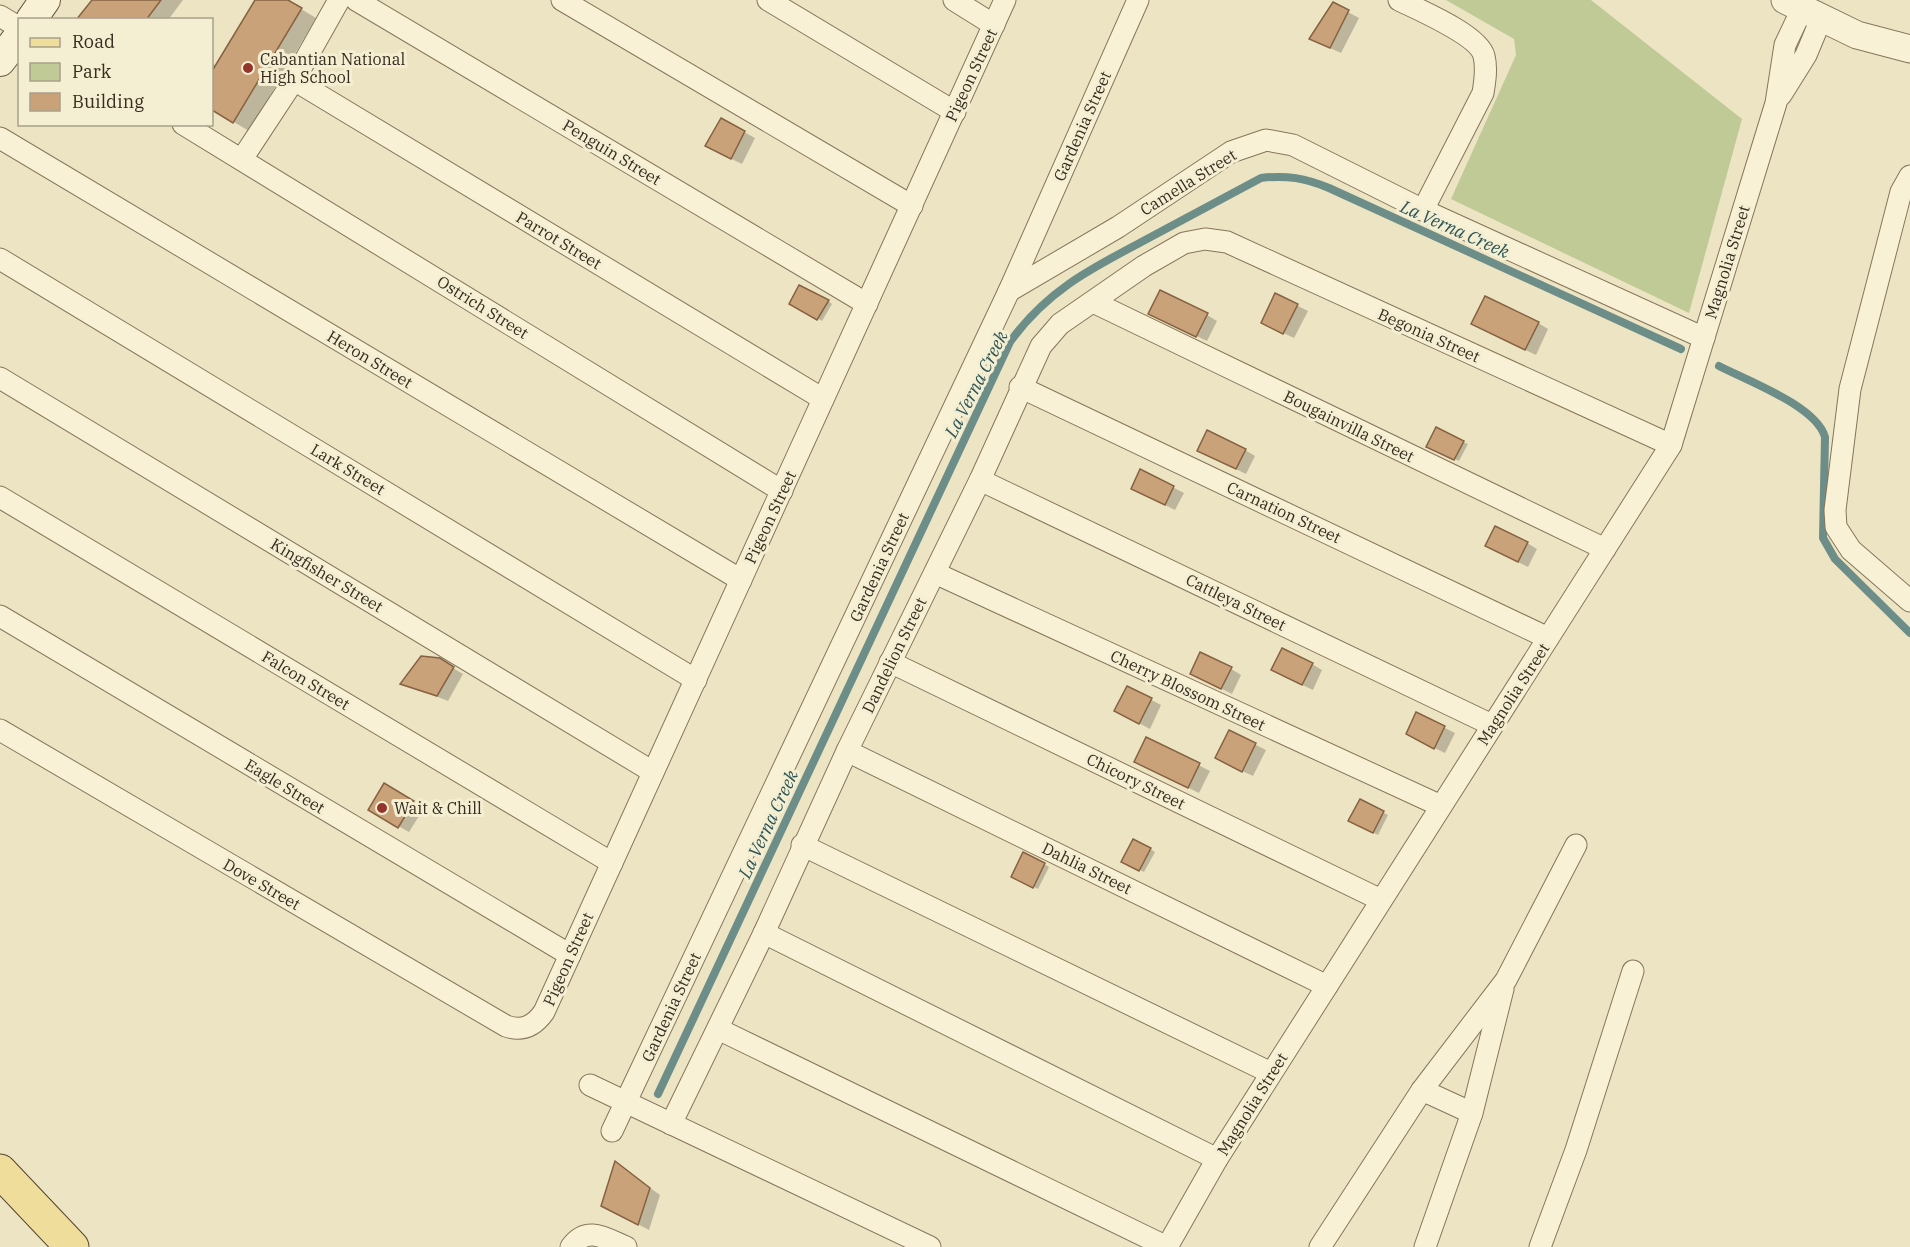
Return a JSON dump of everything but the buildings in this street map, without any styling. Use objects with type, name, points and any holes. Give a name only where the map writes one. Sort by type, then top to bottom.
[{"type":"main road","points":[[32,18],[45,0]]},
{"type":"main road","points":[[0,61],[18,38]]},
{"type":"main road","points":[[0,1171],[72,1247]]},
{"type":"street","points":[[242,159],[294,80],[339,0]]},
{"type":"street","name":"Penguin Street","points":[[356,0],[867,304]]},
{"type":"street","points":[[562,0],[912,206]]},
{"type":"street","points":[[768,0],[955,112]]},
{"type":"street","points":[[954,0],[994,25]]},
{"type":"street","name":"Pigeon Street","points":[[527,1028],[534,1024],[544,1012],[1005,0]]},
{"type":"street","name":"Gardenia Street","points":[[612,1131],[1009,291],[1138,0]]},
{"type":"street","points":[[1400,0],[1467,36],[1484,54],[1486,73],[1482,93],[1423,210]]},
{"type":"street","points":[[1807,8],[1877,42],[1910,49]]},
{"type":"street","name":"Magnolia Street","points":[[1167,1247],[1217,1159],[1271,1073],[1671,445],[1776,103],[1806,56],[1807,8]]},
{"type":"street","points":[[0,16],[18,27]]},
{"type":"street","name":"Parrot Street","points":[[294,80],[823,399]]},
{"type":"street","name":"Ostrich Street","points":[[186,126],[782,491]]},
{"type":"street","name":"Heron Street","points":[[0,138],[741,580]]},
{"type":"street","name":"Camella Street","points":[[1009,291],[1118,227],[1232,152],[1266,140],[1293,145],[1423,210],[1704,338]]},
{"type":"street","points":[[1910,176],[1901,192],[1850,389],[1834,510],[1836,527],[1851,550],[1910,601]]},
{"type":"street","name":"Begonia Street","points":[[1184,243],[1205,239],[1227,242],[1671,445]]},
{"type":"street","name":"Dandelion Street","points":[[671,1124],[764,933],[802,845],[980,480],[1020,387],[1041,346],[1060,324],[1144,266],[1184,243]]},
{"type":"street","name":"Lark Street","points":[[0,259],[696,680]]},
{"type":"street","name":"Bougainvilla Street","points":[[1093,302],[1605,549]]},
{"type":"street","name":"Kingfisher Street","points":[[0,378],[653,772]]},
{"type":"street","name":"Carnation Street","points":[[1020,387],[1548,638]]},
{"type":"street","name":"Cattleya Street","points":[[980,480],[1492,725]]},
{"type":"street","name":"Falcon Street","points":[[0,497],[612,863]]},
{"type":"street","name":"Cherry Blossom Street","points":[[935,573],[1441,806]]},
{"type":"street","name":"Eagle Street","points":[[0,616],[570,955]]},
{"type":"street","name":"Chicory Street","points":[[890,662],[1381,900]]},
{"type":"street","name":"Dove Street","points":[[0,730],[506,1026],[527,1028]]},
{"type":"street","name":"Dahlia Street","points":[[848,750],[1327,986]]},
{"type":"street","points":[[802,845],[1271,1073]]},
{"type":"street","points":[[1320,1247],[1422,1090],[1506,980],[1576,845]]},
{"type":"street","points":[[764,933],[1217,1159]]},
{"type":"street","points":[[1540,1247],[1576,1149],[1634,971]]},
{"type":"street","points":[[1425,1247],[1472,1113],[1506,980]]},
{"type":"street","points":[[718,1029],[1167,1247]]},
{"type":"street","points":[[590,1085],[930,1247]]},
{"type":"street","points":[[1422,1090],[1472,1113]]},
{"type":"street","points":[[571,1247],[582,1235],[595,1233],[626,1247]]},
{"type":"green space","points":[[1446,0],[1591,0],[1742,119],[1689,313],[1451,199],[1516,55],[1514,39]]},
{"type":"waterway","name":"La Verna Creek","points":[[658,1094],[1010,342],[1024,324],[1055,294],[1108,260],[1261,178],[1288,177],[1329,188],[1681,349]]},
{"type":"waterway","name":"La Verna Creek","points":[[1719,366],[1780,396],[1809,415],[1819,426],[1825,437],[1823,538],[1835,559],[1910,633]]},
{"type":"place","name":"Cabantian National High School","points":[[248,68]]},
{"type":"place","name":"Wait & Chill","points":[[382,808]]}]
